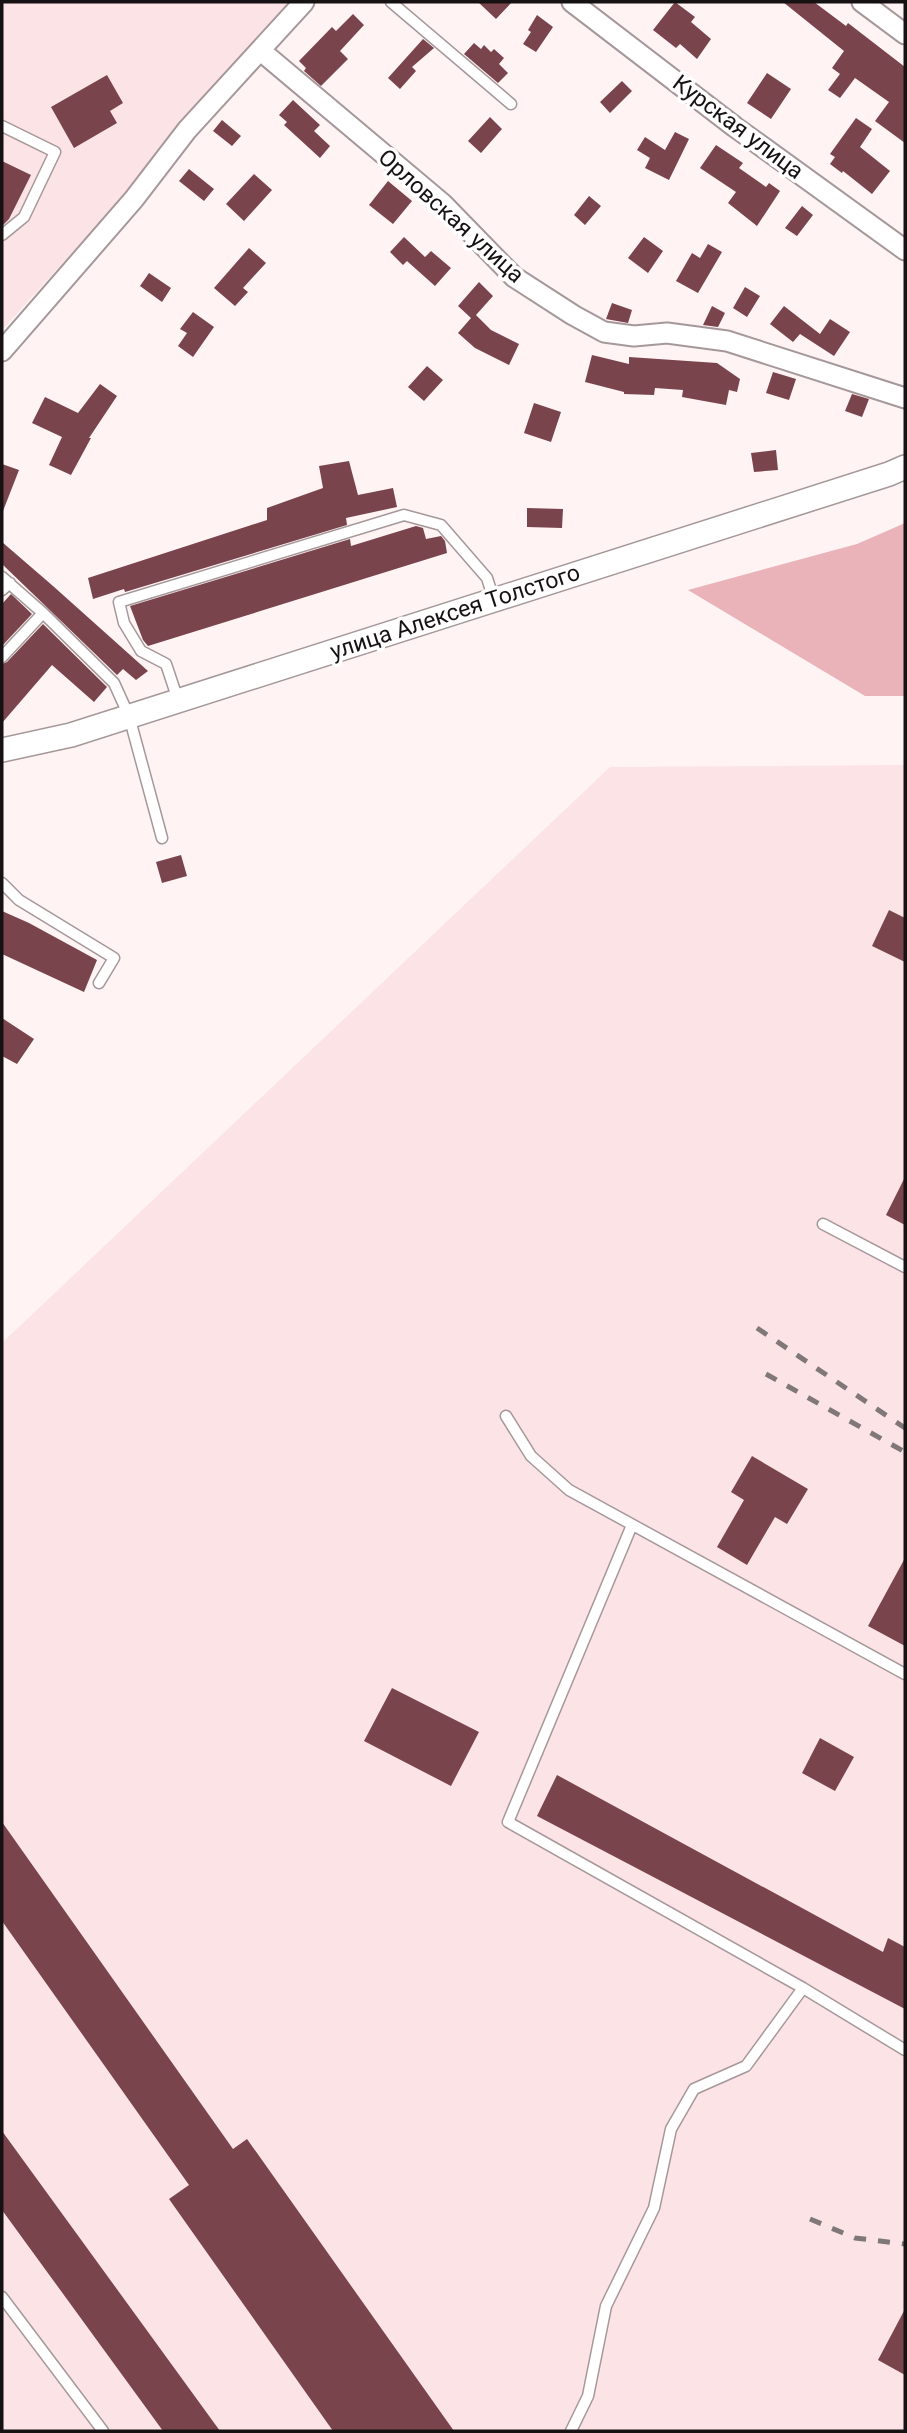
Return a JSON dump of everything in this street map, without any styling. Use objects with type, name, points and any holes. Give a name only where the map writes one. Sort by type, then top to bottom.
[{"type":"street","points":[[2,351],[134,199],[187,130],[304,2]]},
{"type":"street","name":"Курская улица","points":[[572,2],[735,127],[905,250]]},
{"type":"street","points":[[862,2],[905,34]]},
{"type":"street","name":"Орловская улица","points":[[261,51],[443,204],[514,277],[604,332],[634,336],[667,333],[727,341],[905,398]]},
{"type":"street","name":"улица Алексея Толстого","points":[[2,750],[71,735],[905,467]]},
{"type":"lane","points":[[391,2],[511,104]]},
{"type":"lane","points":[[2,126],[55,152],[24,217],[2,235]]},
{"type":"lane","points":[[178,700],[166,664],[141,651],[124,623],[119,602],[404,515],[441,525],[487,578],[494,600]]},
{"type":"lane","points":[[4,583],[43,614],[114,683],[129,716],[162,838]]},
{"type":"lane","points":[[2,657],[43,614]]},
{"type":"lane","points":[[2,883],[19,901],[114,958],[99,983]]},
{"type":"lane","points":[[822,1224],[905,1267]]},
{"type":"lane","points":[[506,1416],[531,1456],[569,1490],[905,1674]]},
{"type":"lane","points":[[632,1525],[508,1822],[803,1988],[905,2050]]},
{"type":"lane","points":[[571,2431],[588,2396],[606,2306],[654,2208],[671,2129],[694,2089],[746,2066],[803,1988]]},
{"type":"lane","points":[[2,2297],[103,2431]]},
{"type":"shaded area","points":[[2,2],[300,2],[2,330]]},
{"type":"shaded area","points":[[905,523],[905,696],[865,696],[688,590],[857,544]]},
{"type":"shaded area","points":[[905,765],[905,2431],[2,2431],[2,1343],[610,767]]},
{"type":"building","points":[[478,2],[512,2],[496,19]]},
{"type":"building","points":[[675,2],[695,17],[691,22],[711,39],[697,59],[680,44],[676,48],[653,30]]},
{"type":"building","points":[[783,2],[814,2],[846,26],[848,23],[905,67],[905,143],[875,121],[889,102],[855,78],[840,98],[828,90],[840,74],[832,68],[844,51]]},
{"type":"building","points":[[353,14],[364,25],[340,51],[348,59],[321,86],[304,71],[306,68],[299,61],[332,27],[336,31]]},
{"type":"building","points":[[537,15],[553,27],[536,52],[523,44]]},
{"type":"building","points":[[423,39],[434,48],[412,67],[416,71],[400,89],[388,78]]},
{"type":"building","points":[[474,43],[481,49],[484,45],[491,52],[494,49],[504,58],[499,64],[508,73],[498,83],[464,54]]},
{"type":"building","points":[[767,73],[791,89],[771,119],[747,103]]},
{"type":"building","points":[[107,75],[123,103],[110,111],[117,123],[74,148],[51,107]]},
{"type":"building","points":[[622,81],[632,91],[610,113],[600,102]]},
{"type":"building","points":[[293,100],[320,125],[314,131],[330,146],[320,158],[284,125],[287,122],[279,115]]},
{"type":"building","points":[[490,117],[502,129],[481,153],[468,141]]},
{"type":"building","points":[[856,118],[872,129],[860,147],[890,171],[872,194],[830,164],[835,157],[830,154]]},
{"type":"building","points":[[222,120],[241,136],[232,146],[213,131]]},
{"type":"building","points":[[675,132],[689,139],[669,180],[645,168],[650,158],[637,150],[645,137],[665,150]]},
{"type":"building","points":[[716,145],[743,163],[739,168],[766,187],[769,183],[780,191],[757,226],[728,203],[736,192],[700,168]]},
{"type":"building","points":[[2,161],[31,175],[9,219],[2,226]]},
{"type":"building","points":[[189,169],[214,189],[204,201],[179,181]]},
{"type":"building","points":[[254,174],[272,190],[244,221],[226,204]]},
{"type":"building","points":[[388,181],[412,201],[393,224],[369,205]]},
{"type":"building","points":[[589,196],[601,206],[585,225],[574,215]]},
{"type":"building","points":[[802,206],[813,215],[797,236],[785,228]]},
{"type":"building","points":[[404,237],[425,257],[431,251],[451,268],[435,286],[407,261],[403,265],[390,252]]},
{"type":"building","points":[[644,237],[663,251],[648,273],[628,258]]},
{"type":"building","points":[[708,244],[722,252],[698,293],[676,281],[692,253],[700,258]]},
{"type":"building","points":[[249,248],[266,263],[243,288],[248,292],[235,306],[214,288]]},
{"type":"building","points":[[149,273],[171,288],[162,302],[140,286]]},
{"type":"building","points":[[479,282],[493,296],[476,315],[491,330],[519,344],[509,365],[475,348],[458,333],[471,318],[458,306]]},
{"type":"building","points":[[745,287],[760,296],[747,317],[733,308]]},
{"type":"building","points":[[612,303],[632,310],[628,323],[606,319]]},
{"type":"building","points":[[712,306],[725,313],[718,327],[703,325]]},
{"type":"building","points":[[784,306],[820,334],[830,319],[850,332],[834,356],[800,334],[793,342],[770,324]]},
{"type":"building","points":[[193,312],[214,327],[193,357],[178,346],[187,333],[180,329]]},
{"type":"building","points":[[592,355],[629,364],[629,357],[717,363],[740,379],[737,392],[729,390],[726,405],[682,397],[683,390],[655,388],[654,395],[624,394],[585,382]]},
{"type":"building","points":[[427,366],[443,380],[424,401],[408,387]]},
{"type":"building","points":[[773,372],[796,379],[789,400],[766,393]]},
{"type":"building","points":[[100,384],[117,396],[89,438],[71,475],[49,465],[62,437],[32,423],[45,397],[78,413]]},
{"type":"building","points":[[852,394],[869,399],[862,417],[845,411]]},
{"type":"building","points":[[534,403],[561,412],[551,442],[524,433]]},
{"type":"building","points":[[776,450],[778,470],[754,472],[751,453]]},
{"type":"building","points":[[349,461],[358,495],[393,488],[397,507],[346,518],[347,525],[125,592],[124,589],[93,599],[88,578],[267,520],[267,508],[323,488],[319,466]]},
{"type":"building","points":[[2,464],[19,470],[3,511],[2,511]]},
{"type":"building","points":[[527,508],[563,509],[562,528],[527,527]]},
{"type":"building","points":[[416,526],[423,528],[426,539],[441,536],[445,541],[447,553],[148,646],[130,606],[350,539],[351,546]]},
{"type":"building","points":[[2,542],[148,671],[136,680],[123,669],[117,675],[2,564]]},
{"type":"building","points":[[11,594],[32,614],[2,646],[2,604]]},
{"type":"building","points":[[43,624],[107,687],[94,702],[52,665],[2,723],[2,664]]},
{"type":"building","points":[[181,855],[187,876],[162,883],[156,862]]},
{"type":"building","points":[[889,910],[905,918],[905,962],[872,946]]},
{"type":"building","points":[[2,911],[97,960],[84,992],[2,954]]},
{"type":"building","points":[[2,1018],[34,1039],[17,1064],[2,1056]]},
{"type":"building","points":[[905,1177],[905,1225],[886,1215]]},
{"type":"building","points":[[752,1456],[808,1489],[787,1524],[775,1517],[747,1565],[717,1547],[744,1500],[731,1492]]},
{"type":"building","points":[[905,1558],[905,1646],[868,1626]]},
{"type":"building","points":[[392,1688],[479,1732],[451,1786],[364,1741]]},
{"type":"building","points":[[820,1738],[854,1757],[835,1791],[802,1773]]},
{"type":"building","points":[[557,1775],[883,1952],[888,1938],[905,1947],[905,2009],[537,1816]]},
{"type":"building","points":[[2,1822],[233,2149],[247,2139],[454,2431],[333,2431],[169,2199],[189,2185],[2,1921]]},
{"type":"building","points":[[2,2131],[220,2431],[163,2431],[2,2210]]},
{"type":"building","points":[[905,2309],[905,2375],[878,2360]]},
{"type":"railway","points":[[757,1328],[905,1428]]},
{"type":"railway","points":[[766,1374],[905,1452]]},
{"type":"railway","points":[[810,2219],[855,2238],[905,2244]]}]
